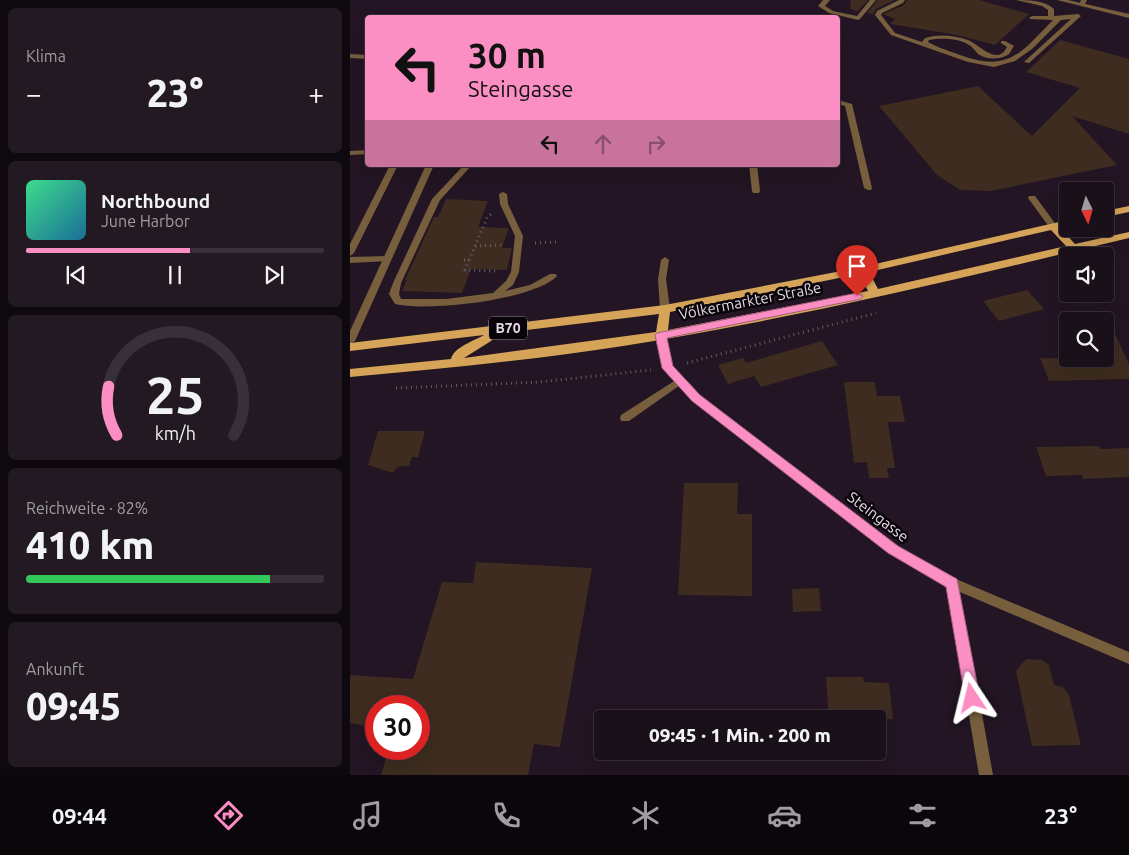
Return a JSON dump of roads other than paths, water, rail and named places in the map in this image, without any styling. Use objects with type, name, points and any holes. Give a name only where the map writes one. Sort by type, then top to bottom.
[{"type":"main road","points":[[1114,212],[1129,209]]},
{"type":"main road","name":"Völkermarkter Straße","points":[[350,347],[665,308],[862,270],[1059,225]]},
{"type":"main road","points":[[1053,226],[1072,247]]},
{"type":"main road","name":"Völkermarkter Straße","points":[[1077,247],[1129,235]]},
{"type":"main road","name":"Völkermarkter Straße","points":[[350,372],[457,363],[661,335],[875,292],[1059,251]]},
{"type":"main road","points":[[862,270],[875,292]]},
{"type":"main road","name":"Völkermarkter Straße","points":[[661,335],[665,308]]},
{"type":"main road","name":"Völkermarkter Straße","points":[[457,363],[457,357],[466,349],[487,341],[497,330]]},
{"type":"street","points":[[827,0],[821,6],[831,12],[858,18],[873,0]]},
{"type":"street","points":[[902,0],[879,12],[878,15],[893,34],[955,55],[993,65],[1004,63],[1016,57],[1059,18]]},
{"type":"street","points":[[1019,0],[1044,5],[1051,10],[1051,17]]},
{"type":"street","points":[[1060,0],[1083,2],[1129,16]]},
{"type":"street","points":[[1027,62],[1078,16],[1032,18]]},
{"type":"street","points":[[931,47],[924,42],[927,38],[936,36],[972,44],[988,56],[997,57],[1011,50],[1012,46],[1003,42]]},
{"type":"street","points":[[955,55],[968,56],[975,54],[978,49]]},
{"type":"street","points":[[351,58],[365,57]]},
{"type":"street","points":[[840,102],[848,104],[868,188]]},
{"type":"street","points":[[350,153],[365,152]]},
{"type":"street","points":[[350,253],[393,167]]},
{"type":"street","points":[[350,341],[429,167]]},
{"type":"street","points":[[466,167],[436,199],[394,294],[398,302],[411,304],[494,295],[532,287],[553,276]]},
{"type":"street","points":[[753,167],[756,191]]},
{"type":"street","points":[[494,295],[510,283],[515,272],[519,236],[504,204],[503,194]]},
{"type":"street","points":[[1032,198],[1053,226]]},
{"type":"street","points":[[350,260],[387,259]]},
{"type":"street","points":[[665,260],[662,279],[665,308]]},
{"type":"street","name":"Steingasse","points":[[661,335],[667,368],[696,398],[893,550],[952,583],[1129,658]]},
{"type":"street","points":[[624,418],[680,381]]},
{"type":"street","points":[[952,583],[986,775]]}]
